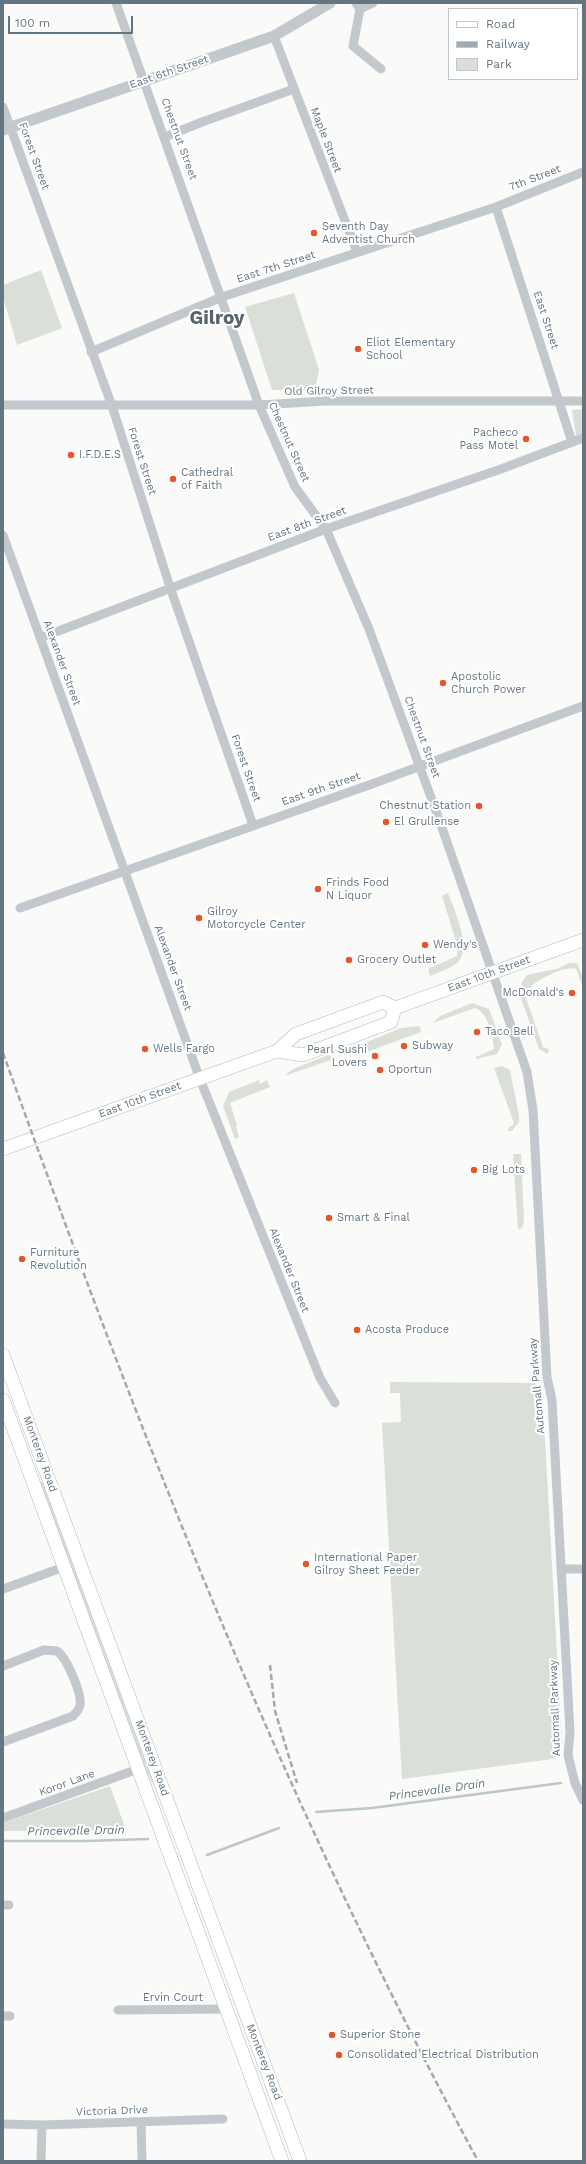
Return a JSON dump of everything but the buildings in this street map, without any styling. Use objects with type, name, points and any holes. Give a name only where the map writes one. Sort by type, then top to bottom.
[{"type":"main road","name":"East 10th Street","points":[[3,1149],[277,1051],[296,1034],[383,1002],[395,1008],[583,940]]},
{"type":"main road","name":"East 10th Street","points":[[277,1051],[303,1054],[310,1052],[391,1022],[395,1008]]},
{"type":"main road","name":"Monterey Road","points":[[3,1355],[300,2161]]},
{"type":"main road","name":"Monterey Road","points":[[3,1400],[282,2161]]},
{"type":"street","name":"Chestnut Street","points":[[116,3],[145,80],[259,405],[295,487],[326,529],[369,629],[420,766],[492,973]]},
{"type":"street","name":"East 6th Street","points":[[7,129],[274,36],[330,3]]},
{"type":"street","points":[[372,3],[358,6],[354,46],[381,69]]},
{"type":"street","name":"Maple Street","points":[[274,36],[357,252]]},
{"type":"street","points":[[165,138],[215,117],[294,90]]},
{"type":"street","name":"Forest Street","points":[[3,107],[7,129],[112,406],[170,587],[253,825]]},
{"type":"street","name":"7th Street","points":[[496,207],[583,172]]},
{"type":"street","name":"East 7th Street","points":[[91,352],[222,297],[496,207]]},
{"type":"street","name":"East Street","points":[[496,207],[572,442]]},
{"type":"street","name":"Old Gilroy Street","points":[[3,405],[259,405],[326,401],[583,401]]},
{"type":"street","name":"East 8th Street","points":[[40,638],[170,587],[326,529],[501,469],[583,438]]},
{"type":"street","name":"Alexander Street","points":[[3,535],[200,1079],[320,1378],[335,1403]]},
{"type":"street","name":"East 9th Street","points":[[20,908],[372,784],[583,706]]},
{"type":"street","name":"Automall Parkway","points":[[492,973],[524,1062],[532,1097],[547,1377],[552,1400],[570,1732],[568,1755],[575,1783],[583,1800]]},
{"type":"street","points":[[3,1589],[64,1567]]},
{"type":"street","points":[[561,1569],[583,1569]]},
{"type":"street","points":[[3,1666],[44,1650],[53,1650],[64,1658],[80,1701],[79,1709],[73,1716],[3,1742]]},
{"type":"street","name":"Koror Lane","points":[[3,1818],[138,1769]]},
{"type":"street","name":"Ervin Court","points":[[118,2010],[227,2009]]},
{"type":"street","name":"Victoria Drive","points":[[3,2124],[42,2125],[222,2119]]},
{"type":"street","points":[[142,2122],[142,2161]]},
{"type":"street","points":[[41,2161],[42,2125]]},
{"type":"green space","points":[[41,270],[62,328],[17,345],[3,297],[3,285]]},
{"type":"green space","points":[[294,293],[319,370],[315,390],[272,390],[245,307]]},
{"type":"green space","points":[[583,409],[583,434],[576,436],[572,410]]},
{"type":"green space","points":[[448,893],[463,938],[462,956],[458,962],[452,966],[430,976],[428,969],[457,956],[458,948],[442,896]]},
{"type":"green space","points":[[569,963],[577,963],[583,978],[583,987],[576,969],[567,968],[546,976],[524,992],[543,1047],[550,1050],[547,1054],[539,1049],[520,996],[522,982],[527,975],[556,969]]},
{"type":"green space","points":[[472,1003],[489,1009],[502,1044],[497,1054],[476,1059],[476,1057],[494,1049],[489,1026],[480,1010],[475,1008],[433,1023],[440,1016]]},
{"type":"green space","points":[[420,1026],[421,1032],[361,1054],[357,1046],[401,1028]]},
{"type":"green space","points":[[328,1055],[337,1058],[284,1076],[293,1069]]},
{"type":"green space","points":[[502,1066],[510,1070],[519,1116],[519,1122],[512,1131],[508,1131],[509,1127],[514,1123],[494,1068]]},
{"type":"green space","points":[[259,1080],[260,1084],[267,1080],[270,1087],[230,1103],[239,1137],[235,1139],[223,1106],[229,1092]]},
{"type":"green space","points":[[513,1154],[521,1154],[524,1222],[522,1228],[518,1229]]},
{"type":"green space","points":[[390,1382],[535,1383],[543,1404],[562,1744],[556,1757],[552,1759],[402,1779],[382,1423],[401,1422],[400,1393],[390,1393]]},
{"type":"green space","points":[[45,1482],[153,1777],[153,1784],[143,1765],[40,1483]]},
{"type":"green space","points":[[110,1786],[126,1830],[3,1831],[3,1823]]},
{"type":"waterway","name":"Princevalle Drain","points":[[316,1812],[372,1808],[561,1783]]},
{"type":"waterway","name":"Princevalle Drain","points":[[207,1855],[279,1828]]},
{"type":"waterway","name":"Princevalle Drain","points":[[3,1841],[148,1839]]},
{"type":"railway","points":[[3,1053],[113,1352],[171,1500],[232,1647],[289,1778],[349,1907],[412,2035],[478,2161]]},
{"type":"railway","points":[[270,1665],[275,1711],[297,1783]]},
{"type":"place","name":"Seventh Day Adventist Church","points":[[314,233]]},
{"type":"place","name":"Eliot Elementary School","points":[[358,349]]},
{"type":"place","name":"Pacheco Pass Motel","points":[[526,439]]},
{"type":"place","name":"I.F.D.E.S","points":[[71,455]]},
{"type":"place","name":"Cathedral of Faith","points":[[173,479]]},
{"type":"place","name":"Apostolic Church Power","points":[[443,683]]},
{"type":"place","name":"Chestnut Station","points":[[479,806]]},
{"type":"place","name":"El Grullense","points":[[386,822]]},
{"type":"place","name":"Frinds Food N Liquor","points":[[318,889]]},
{"type":"place","name":"Gilroy Motorcycle Center","points":[[199,918]]},
{"type":"place","name":"Wendy's","points":[[425,945]]},
{"type":"place","name":"Grocery Outlet","points":[[349,960]]},
{"type":"place","name":"McDonald's","points":[[572,993]]},
{"type":"place","name":"Taco Bell","points":[[477,1032]]},
{"type":"place","name":"Subway","points":[[404,1046]]},
{"type":"place","name":"Wells Fargo","points":[[145,1049]]},
{"type":"place","name":"Pearl Sushi Lovers","points":[[375,1056]]},
{"type":"place","name":"Oportun","points":[[380,1070]]},
{"type":"place","name":"Big Lots","points":[[474,1170]]},
{"type":"place","name":"Smart & Final","points":[[329,1218]]},
{"type":"place","name":"Furniture Revolution","points":[[22,1259]]},
{"type":"place","name":"Acosta Produce","points":[[357,1330]]},
{"type":"place","name":"International Paper Gilroy Sheet Feeder","points":[[306,1564]]},
{"type":"place","name":"Superior Stone","points":[[332,2035]]},
{"type":"place","name":"Consolidated Electrical Distribution","points":[[339,2055]]},
{"type":"district","name":"Gilroy","points":[[217,318]]}]
